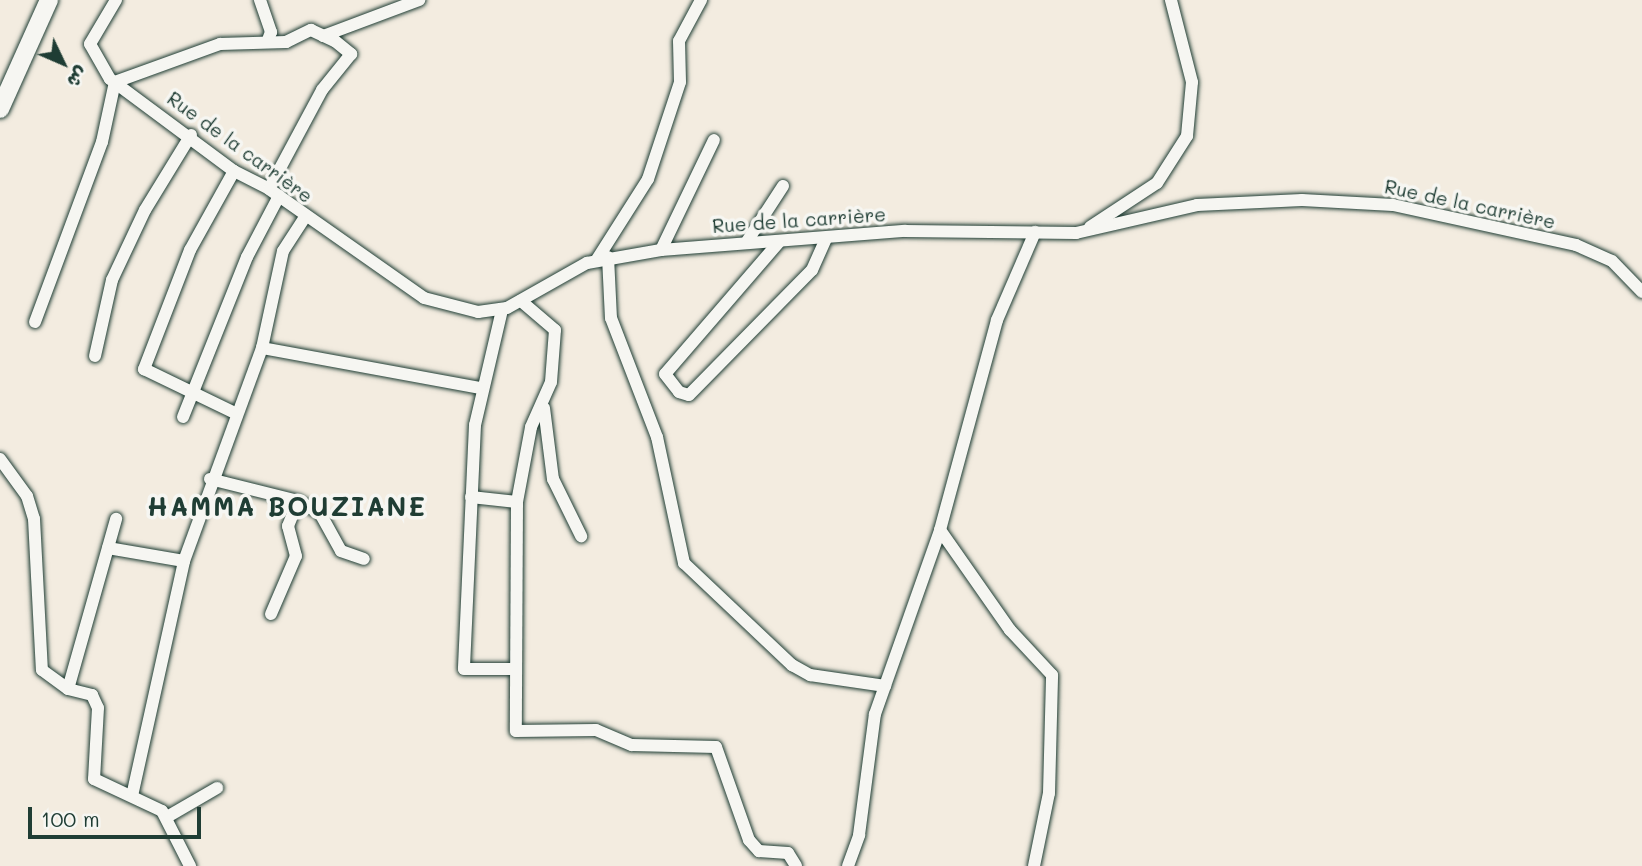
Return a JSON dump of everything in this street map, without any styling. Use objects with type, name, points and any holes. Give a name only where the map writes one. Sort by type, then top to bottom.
[{"type":"main road","points":[[0,109],[49,0]]},
{"type":"street","name":"Rue de la carrière","points":[[116,0],[90,44],[115,82],[191,135],[233,171],[274,193],[424,298],[478,312],[502,310],[602,259],[661,250],[905,231],[1074,233],[1197,205],[1302,200],[1394,205],[1597,252],[1642,292]]},
{"type":"street","points":[[260,0],[271,32],[268,40]]},
{"type":"street","points":[[322,37],[419,0]]},
{"type":"street","points":[[701,0],[679,41],[680,82],[648,178],[602,259],[611,318],[657,437],[684,563],[792,665],[810,676],[885,686]]},
{"type":"street","points":[[1074,233],[1113,216],[1149,190],[1172,166],[1187,136],[1192,82],[1171,0]]},
{"type":"street","points":[[35,322],[102,142],[115,82],[220,44],[268,40],[286,43],[312,30],[351,54],[322,90],[274,193],[183,417]]},
{"type":"street","points":[[95,356],[112,280],[145,210],[191,135]]},
{"type":"street","points":[[661,250],[714,140]]},
{"type":"street","points":[[233,171],[190,250],[144,369],[237,414]]},
{"type":"street","points":[[746,243],[783,186]]},
{"type":"street","points":[[132,796],[184,561],[210,479],[261,348],[283,251],[305,217]]},
{"type":"street","points":[[848,866],[859,835],[869,744],[885,686],[940,530],[998,320],[1035,232]]},
{"type":"street","points":[[779,242],[664,374],[680,392],[689,395],[811,270],[826,239]]},
{"type":"street","points":[[521,301],[557,337],[544,408],[553,479],[581,536]]},
{"type":"street","points":[[502,310],[480,388],[471,497],[464,668],[515,669]]},
{"type":"street","points":[[261,348],[480,388]]},
{"type":"street","points":[[544,408],[531,427],[517,502],[516,731],[560,727],[611,734],[632,744],[716,747],[749,840],[760,850],[788,853],[796,866]]},
{"type":"street","points":[[0,459],[27,496],[34,519],[39,661],[68,690],[92,695],[98,708],[94,779],[132,796],[167,817],[190,866]]},
{"type":"street","points":[[210,479],[299,501],[320,513],[341,551],[364,559]]},
{"type":"street","points":[[471,497],[517,502]]},
{"type":"street","points":[[271,614],[296,556],[288,526],[299,501]]},
{"type":"street","points":[[68,690],[116,519]]},
{"type":"street","points":[[940,530],[1010,630],[1052,675],[1051,781],[1034,866]]},
{"type":"street","points":[[108,548],[184,561]]},
{"type":"street","points":[[167,817],[217,788]]},
{"type":"district","name":"HAMMA BOUZIANE","points":[[287,507]]}]
